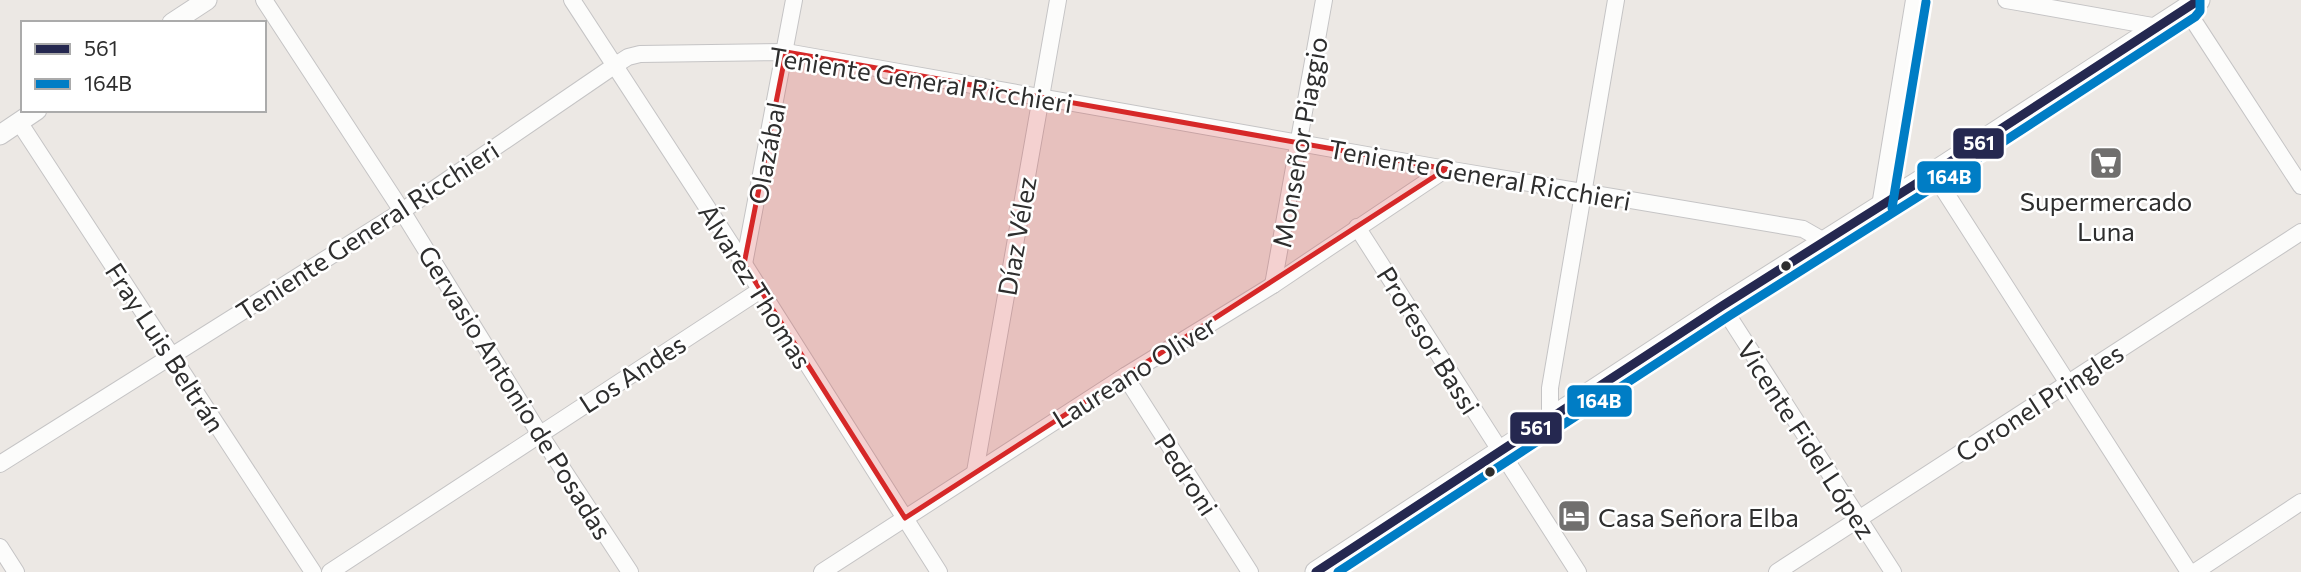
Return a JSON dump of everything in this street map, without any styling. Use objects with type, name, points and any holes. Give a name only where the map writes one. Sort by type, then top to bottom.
[{"type":"main road","points":[[1316,572],[2192,2]]},
{"type":"street","points":[[175,21],[207,0]]},
{"type":"street","name":"Gervasio Antonio de Posadas","points":[[264,0],[402,211],[539,433],[630,572]]},
{"type":"street","name":"Álvarez Thomas","points":[[572,0],[744,264],[939,572]]},
{"type":"street","name":"Olazábal","points":[[744,264],[794,0]]},
{"type":"street","name":"Díaz Vélez","points":[[975,472],[1058,0]]},
{"type":"street","name":"Monseñor Piaggio","points":[[1273,285],[1324,0]]},
{"type":"street","points":[[1550,420],[1550,388],[1616,0]]},
{"type":"street","points":[[1880,206],[1914,0]]},
{"type":"street","points":[[2006,0],[2158,26]]},
{"type":"street","points":[[2192,2],[2194,23],[2301,186]]},
{"type":"street","name":"Teniente General Ricchieri","points":[[0,464],[402,211],[628,57],[640,54],[786,52],[1041,99],[1803,229],[1824,241]]},
{"type":"street","points":[[0,135],[34,112]]},
{"type":"street","name":"Fray Luis Beltrán","points":[[19,122],[313,572]]},
{"type":"street","name":"Laureano Oliver","points":[[822,572],[1125,376],[1273,285],[1446,169]]},
{"type":"street","points":[[1933,173],[2189,572]]},
{"type":"street","name":"Profesor Bassi","points":[[1357,228],[1578,572]]},
{"type":"street","name":"Coronel Pringles","points":[[1777,572],[2301,232]]},
{"type":"street","name":"Los Andes","points":[[330,572],[759,291]]},
{"type":"street","name":"Vicente Fidel López","points":[[1722,306],[1893,572]]},
{"type":"street","name":"Pedroni","points":[[1125,376],[1250,572]]},
{"type":"street","points":[[2194,572],[2301,502]]},
{"type":"street","points":[[0,547],[16,572]]},
{"type":"highlighted area","points":[[786,52],[1446,169],[905,518],[744,264]]},
{"type":"transit line","name":"561","points":[[1316,572],[1722,306],[2199,0]]},
{"type":"transit line","name":"164B","points":[[1338,572],[1729,316],[2195,17],[2200,11],[2200,0]]},
{"type":"transit line","name":"164B","points":[[1892,208],[1926,2]]},
{"type":"place","name":"Supermercado Luna","points":[[2106,163]]},
{"type":"place","name":"Casa Señora Elba","points":[[1574,516]]}]
